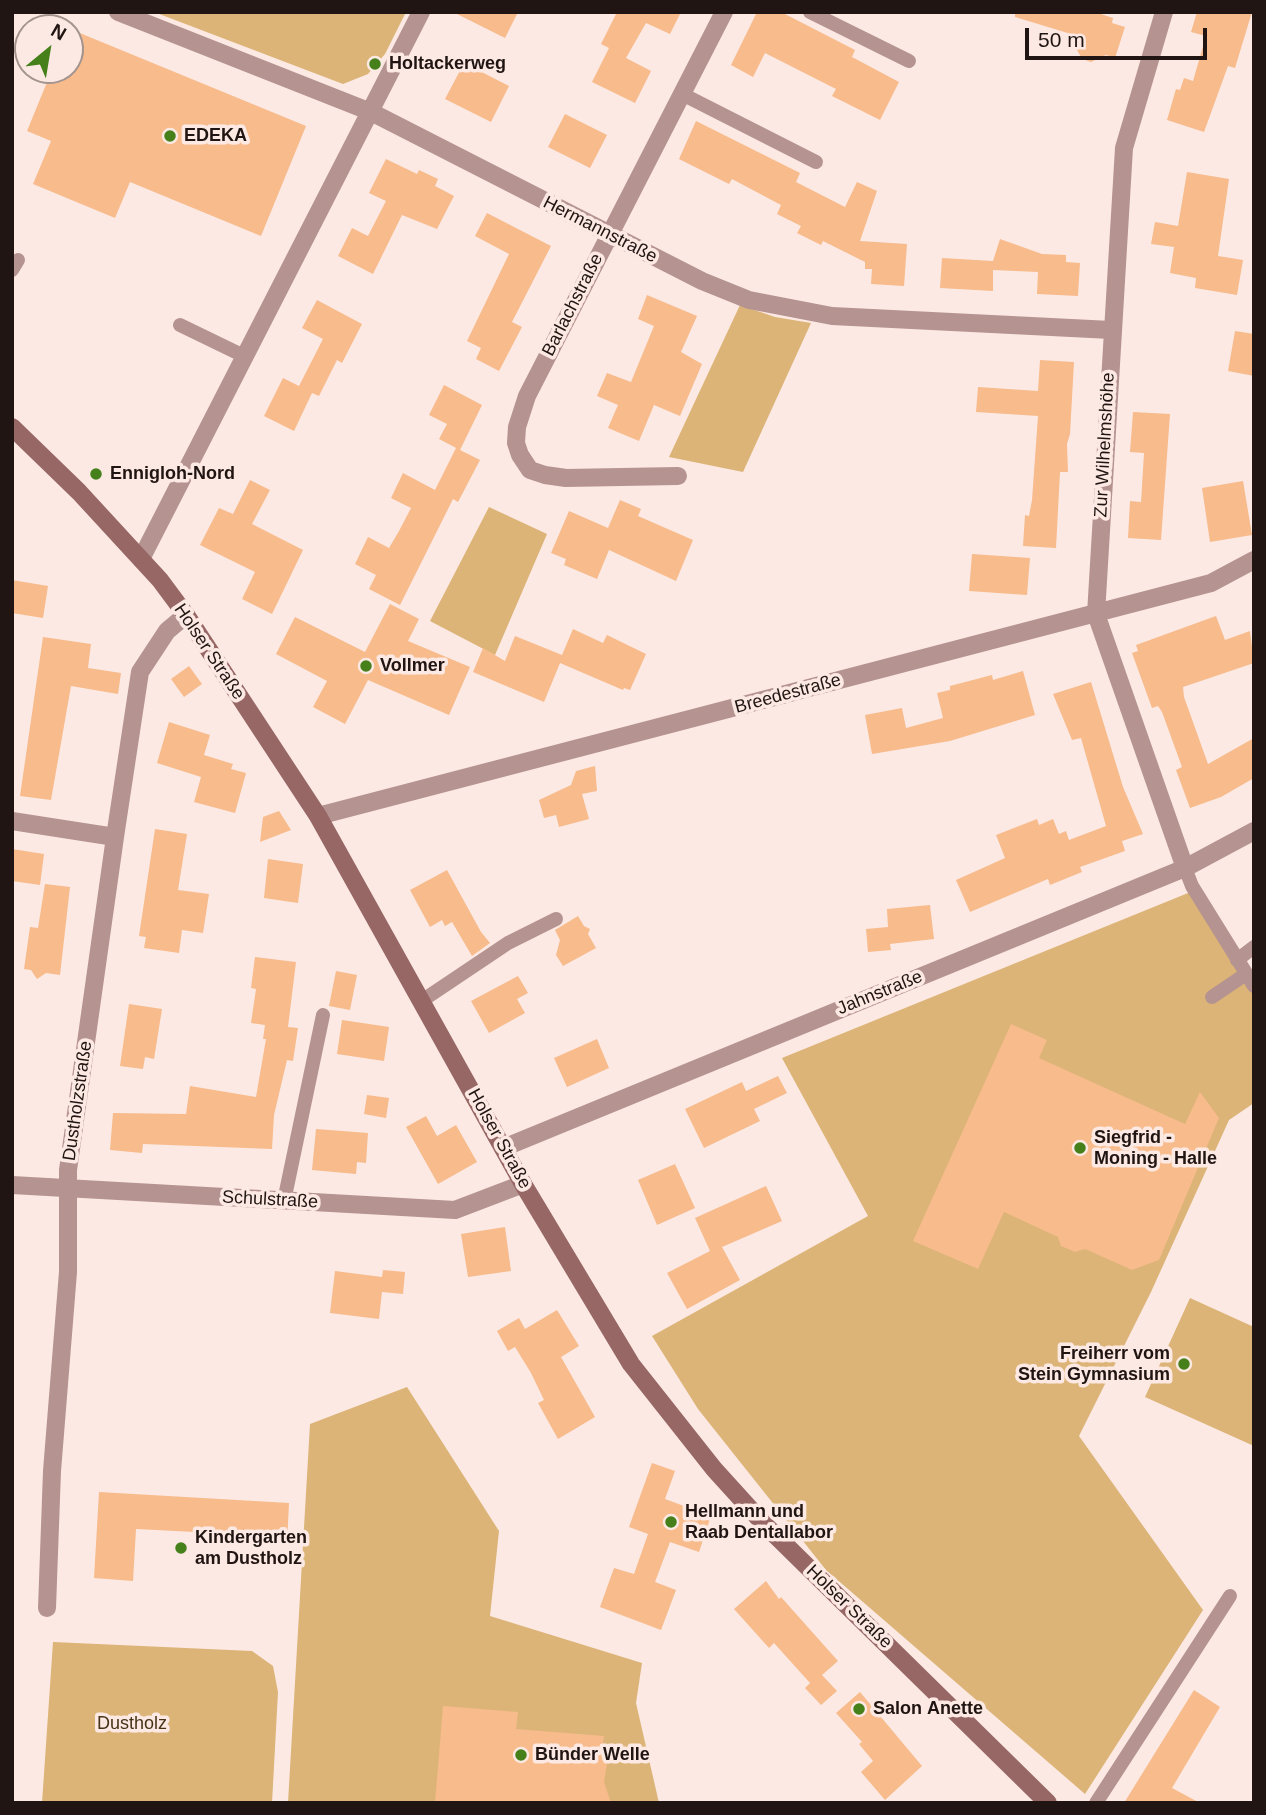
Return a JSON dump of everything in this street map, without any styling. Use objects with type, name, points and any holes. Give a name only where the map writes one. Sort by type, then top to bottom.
[{"type":"main road","name":"Holser Straße","points":[[12,427],[79,492],[141,559],[186,615],[318,816],[523,1184],[631,1364],[714,1469],[763,1524],[1048,1803]]},
{"type":"street","name":"Hermannstraße","points":[[118,12],[371,112],[609,235],[702,281],[749,300],[832,316],[1111,330]]},
{"type":"street","points":[[141,559],[421,12]]},
{"type":"street","name":"Barlachstraße","points":[[678,476],[566,478],[545,475],[530,470],[516,443],[517,427],[527,396],[724,12]]},
{"type":"street","name":"Zur Wilhelmshöhe","points":[[1157,15],[1124,148],[1096,614],[1185,868]]},
{"type":"street","name":"Breedestraße","points":[[318,816],[1211,583],[1254,560]]},
{"type":"street","name":"Dustholzstraße","points":[[47,1608],[52,1471],[68,1272],[68,1189],[115,837],[140,672],[167,631],[186,615]]},
{"type":"street","points":[[12,821],[115,837]]},
{"type":"street","name":"Jahnstraße","points":[[503,1148],[1185,868],[1254,831]]},
{"type":"street","name":"Schulstraße","points":[[12,1185],[455,1210],[523,1184]]},
{"type":"lane","points":[[810,12],[909,61]]},
{"type":"lane","points":[[682,94],[816,162]]},
{"type":"lane","points":[[180,325],[246,357]]},
{"type":"lane","points":[[1185,868],[1192,886],[1250,980],[1212,997]]},
{"type":"lane","points":[[422,1000],[508,943],[556,919]]},
{"type":"lane","points":[[1237,960],[1254,947]]},
{"type":"lane","points":[[284,1201],[323,1015]]},
{"type":"lane","points":[[1097,1803],[1230,1596]]},
{"type":"green space","points":[[154,12],[406,12],[385,54],[368,74],[343,84]]},
{"type":"green space","points":[[740,305],[775,317],[811,323],[743,472],[669,457]]},
{"type":"green space","points":[[489,507],[547,534],[495,655],[430,621]]},
{"type":"green space","points":[[1193,891],[1254,987],[1254,1103],[1229,1120],[1151,1292],[1079,1436],[1203,1610],[1085,1794],[826,1570],[698,1409],[652,1336],[868,1216],[782,1058]]},
{"type":"green space","points":[[1190,1298],[1254,1327],[1254,1446],[1145,1397]]},
{"type":"green space","points":[[407,1387],[499,1531],[490,1616],[642,1663],[636,1703],[659,1803],[288,1803],[310,1424]]},
{"type":"green space","name":"Dustholz","points":[[53,1642],[252,1651],[273,1666],[278,1692],[272,1803],[42,1803]]},
{"type":"building","points":[[453,12],[518,12],[505,38]]},
{"type":"building","points":[[617,12],[681,12],[670,34],[646,23],[626,58],[651,71],[635,103],[592,82],[609,48],[601,44]]},
{"type":"building","points":[[757,12],[781,12],[855,50],[852,57],[899,82],[880,120],[832,96],[836,89],[765,53],[753,77],[731,65]]},
{"type":"building","points":[[1015,12],[1095,12],[1113,18],[1112,23],[1125,27],[1115,58],[1106,55],[1091,62],[1082,59],[1075,46],[1068,43],[1071,34],[1015,17]]},
{"type":"building","points":[[1197,12],[1252,12],[1235,68],[1228,66],[1204,132],[1167,120],[1176,89],[1180,90],[1184,78],[1193,81],[1206,36],[1191,32]]},
{"type":"building","name":"EDEKA","points":[[84,35],[306,126],[261,236],[130,182],[115,218],[33,184],[51,141],[27,131],[46,84],[84,84]]},
{"type":"building","points":[[464,63],[509,86],[491,122],[445,99]]},
{"type":"building","points":[[565,114],[607,135],[590,168],[548,147]]},
{"type":"building","points":[[696,121],[800,173],[796,182],[845,207],[857,182],[877,191],[860,241],[907,244],[904,286],[871,284],[872,269],[865,269],[865,262],[823,241],[821,245],[797,233],[801,226],[777,214],[781,205],[732,179],[729,184],[679,159]]},
{"type":"building","points":[[386,159],[417,174],[419,170],[438,179],[435,186],[454,196],[437,229],[402,215],[373,274],[338,256],[352,228],[368,236],[386,201],[369,193]]},
{"type":"building","points":[[1187,172],[1229,179],[1218,256],[1243,260],[1237,295],[1195,288],[1196,278],[1170,273],[1174,247],[1151,244],[1155,222],[1178,226]]},
{"type":"building","points":[[487,213],[551,246],[512,322],[522,327],[499,371],[476,359],[481,348],[467,341],[509,254],[475,236]]},
{"type":"building","points":[[1000,239],[1042,254],[1066,255],[1066,262],[1080,263],[1078,296],[1037,294],[1038,272],[993,270],[993,291],[940,288],[942,258],[993,261]]},
{"type":"building","points":[[647,295],[697,316],[681,352],[702,364],[680,416],[654,405],[639,441],[608,428],[618,405],[597,396],[607,373],[631,382],[654,326],[638,319]]},
{"type":"building","points":[[317,300],[362,324],[342,363],[337,360],[319,396],[312,393],[294,431],[264,416],[283,378],[299,386],[323,339],[302,328]]},
{"type":"building","points":[[1235,331],[1254,334],[1254,376],[1228,371]]},
{"type":"building","points":[[1040,360],[1074,362],[1070,434],[1067,444],[1068,472],[1060,472],[1056,548],[1023,546],[1025,515],[1029,516],[1032,500],[1038,416],[976,412],[978,387],[1038,391]]},
{"type":"building","points":[[444,385],[482,405],[460,450],[439,439],[447,424],[429,415]]},
{"type":"building","points":[[1133,412],[1170,414],[1161,540],[1128,538],[1130,501],[1141,502],[1144,453],[1130,452]]},
{"type":"building","points":[[456,448],[480,460],[458,502],[453,499],[400,605],[369,589],[376,575],[355,564],[368,537],[389,548],[399,531],[411,508],[391,498],[403,473],[435,490]]},
{"type":"building","points":[[250,480],[270,490],[252,524],[303,550],[272,614],[242,599],[255,572],[200,545],[219,508],[233,514]]},
{"type":"building","points":[[1243,481],[1252,535],[1210,542],[1202,488]]},
{"type":"building","points":[[620,500],[641,509],[638,516],[693,540],[676,581],[609,550],[597,579],[564,565],[566,559],[551,553],[569,511],[608,528]]},
{"type":"building","points":[[972,554],[1030,558],[1027,595],[969,591]]},
{"type":"building","points":[[12,580],[48,586],[43,618],[12,613]]},
{"type":"building","points":[[390,604],[419,619],[408,641],[470,667],[449,715],[368,680],[345,724],[313,707],[327,681],[276,654],[295,617],[365,652]]},
{"type":"building","points":[[1216,616],[1225,640],[1250,631],[1254,663],[1183,687],[1184,697],[1208,764],[1254,738],[1254,778],[1221,797],[1190,808],[1176,770],[1182,767],[1162,712],[1158,706],[1152,708],[1132,653],[1138,651],[1136,645]]},
{"type":"building","points":[[573,629],[603,643],[607,635],[646,654],[630,690],[623,690],[560,663],[544,702],[473,672],[483,648],[505,661],[515,636],[562,655]]},
{"type":"building","points":[[43,637],[91,644],[88,668],[121,673],[118,694],[71,686],[51,800],[20,796]]},
{"type":"building","points":[[189,666],[202,684],[184,697],[171,679]]},
{"type":"building","points":[[1023,671],[1035,715],[950,741],[872,754],[865,715],[902,708],[906,728],[943,718],[937,693],[950,690],[950,686],[992,675],[993,680]]},
{"type":"building","points":[[1091,682],[1123,787],[1143,834],[1122,841],[1125,851],[1080,867],[1082,872],[1050,885],[1048,879],[970,912],[956,880],[1005,858],[996,835],[1037,819],[1039,825],[1053,819],[1059,834],[1066,831],[1069,840],[1106,826],[1081,738],[1072,740],[1053,694]]},
{"type":"building","points":[[169,722],[210,735],[204,755],[233,764],[231,769],[246,773],[235,813],[194,802],[201,777],[157,763]]},
{"type":"building","points":[[595,766],[597,791],[582,794],[589,819],[559,827],[556,815],[544,818],[539,800],[571,785],[576,771]]},
{"type":"building","points":[[279,811],[291,830],[260,842],[263,817]]},
{"type":"building","points":[[155,829],[187,834],[178,890],[209,894],[203,933],[182,930],[179,953],[144,948],[146,937],[139,936]]},
{"type":"building","points":[[12,849],[44,854],[40,885],[12,881]]},
{"type":"building","points":[[268,859],[303,864],[298,903],[264,898]]},
{"type":"building","points":[[447,870],[481,932],[490,943],[472,956],[452,922],[445,926],[442,920],[430,927],[410,890]]},
{"type":"building","points":[[45,884],[70,887],[60,975],[46,973],[37,979],[31,970],[24,969],[30,927],[38,928]]},
{"type":"building","points":[[930,905],[934,939],[890,944],[891,950],[868,952],[866,929],[888,927],[887,909]]},
{"type":"building","points":[[578,916],[584,926],[590,929],[588,934],[596,948],[563,966],[556,955],[560,940],[555,930]]},
{"type":"building","points":[[255,957],[296,962],[288,1027],[298,1028],[293,1061],[287,1060],[274,1115],[272,1149],[143,1144],[142,1153],[110,1150],[113,1113],[186,1114],[190,1086],[256,1097],[266,1039],[263,1039],[265,1025],[251,1023],[256,989],[251,988]]},
{"type":"building","points":[[336,971],[357,975],[350,1010],[329,1006]]},
{"type":"building","points":[[518,976],[528,993],[517,999],[525,1013],[489,1033],[471,1001]]},
{"type":"building","points":[[129,1004],[162,1009],[154,1059],[145,1057],[143,1069],[120,1066]]},
{"type":"building","points":[[342,1020],[389,1027],[384,1061],[337,1054]]},
{"type":"building","name":"Siegfrid - Moning - Halle","points":[[1011,1024],[1047,1040],[1039,1058],[1185,1124],[1200,1092],[1219,1118],[1159,1260],[1132,1270],[1085,1249],[1075,1252],[1061,1246],[1058,1237],[1004,1212],[978,1269],[913,1241]]},
{"type":"building","points":[[597,1039],[609,1068],[567,1087],[554,1058]]},
{"type":"building","points":[[778,1076],[787,1093],[754,1109],[760,1121],[704,1148],[685,1109],[742,1082],[746,1091]]},
{"type":"building","points":[[367,1095],[389,1098],[386,1118],[364,1114]]},
{"type":"building","points":[[426,1116],[437,1136],[456,1125],[477,1162],[438,1184],[406,1127]]},
{"type":"building","points":[[316,1129],[368,1133],[366,1163],[357,1162],[356,1174],[312,1170]]},
{"type":"building","points":[[675,1164],[695,1208],[657,1225],[638,1180]]},
{"type":"building","points":[[766,1186],[782,1221],[722,1247],[740,1280],[687,1309],[667,1273],[710,1251],[695,1218]]},
{"type":"building","points":[[505,1227],[511,1271],[468,1277],[461,1234]]},
{"type":"building","points":[[383,1270],[405,1272],[403,1294],[382,1292],[379,1319],[330,1313],[335,1271],[382,1277]]},
{"type":"building","points":[[557,1310],[579,1346],[561,1357],[595,1417],[558,1439],[538,1403],[544,1400],[531,1373],[515,1347],[508,1351],[497,1331],[519,1318],[525,1329]]},
{"type":"building","points":[[652,1463],[675,1471],[665,1499],[711,1516],[699,1552],[670,1542],[655,1582],[676,1590],[661,1630],[600,1607],[614,1568],[634,1574],[648,1534],[629,1527]]},
{"type":"building","points":[[99,1492],[289,1503],[287,1544],[233,1541],[234,1534],[136,1529],[133,1581],[94,1578]]},
{"type":"building","points":[[766,1581],[779,1599],[781,1597],[838,1661],[822,1675],[837,1691],[821,1705],[805,1688],[810,1683],[774,1643],[769,1648],[734,1609]]},
{"type":"building","points":[[1194,1690],[1220,1707],[1172,1788],[1200,1803],[1124,1803]]},
{"type":"building","points":[[860,1692],[922,1766],[885,1800],[861,1772],[873,1761],[859,1744],[862,1742],[836,1713]]},
{"type":"building","name":"Bünder Welle","points":[[443,1706],[518,1712],[516,1729],[604,1736],[602,1751],[609,1752],[604,1782],[611,1803],[435,1803]]},
{"type":"place","name":"Holtackerweg","points":[[375,64]]},
{"type":"place","name":"EDEKA","points":[[170,136]]},
{"type":"place","name":"Ennigloh-Nord","points":[[96,474]]},
{"type":"place","name":"Vollmer","points":[[366,666]]},
{"type":"place","name":"Siegfrid - Moning - Halle","points":[[1080,1148]]},
{"type":"place","name":"Freiherr vom Stein Gymnasium","points":[[1184,1364]]},
{"type":"place","name":"Hellmann und Raab Dentallabor","points":[[671,1522]]},
{"type":"place","name":"Kindergarten am Dustholz","points":[[181,1548]]},
{"type":"place","name":"Salon Anette","points":[[859,1709]]},
{"type":"place","name":"Bünder Welle","points":[[521,1755]]}]
